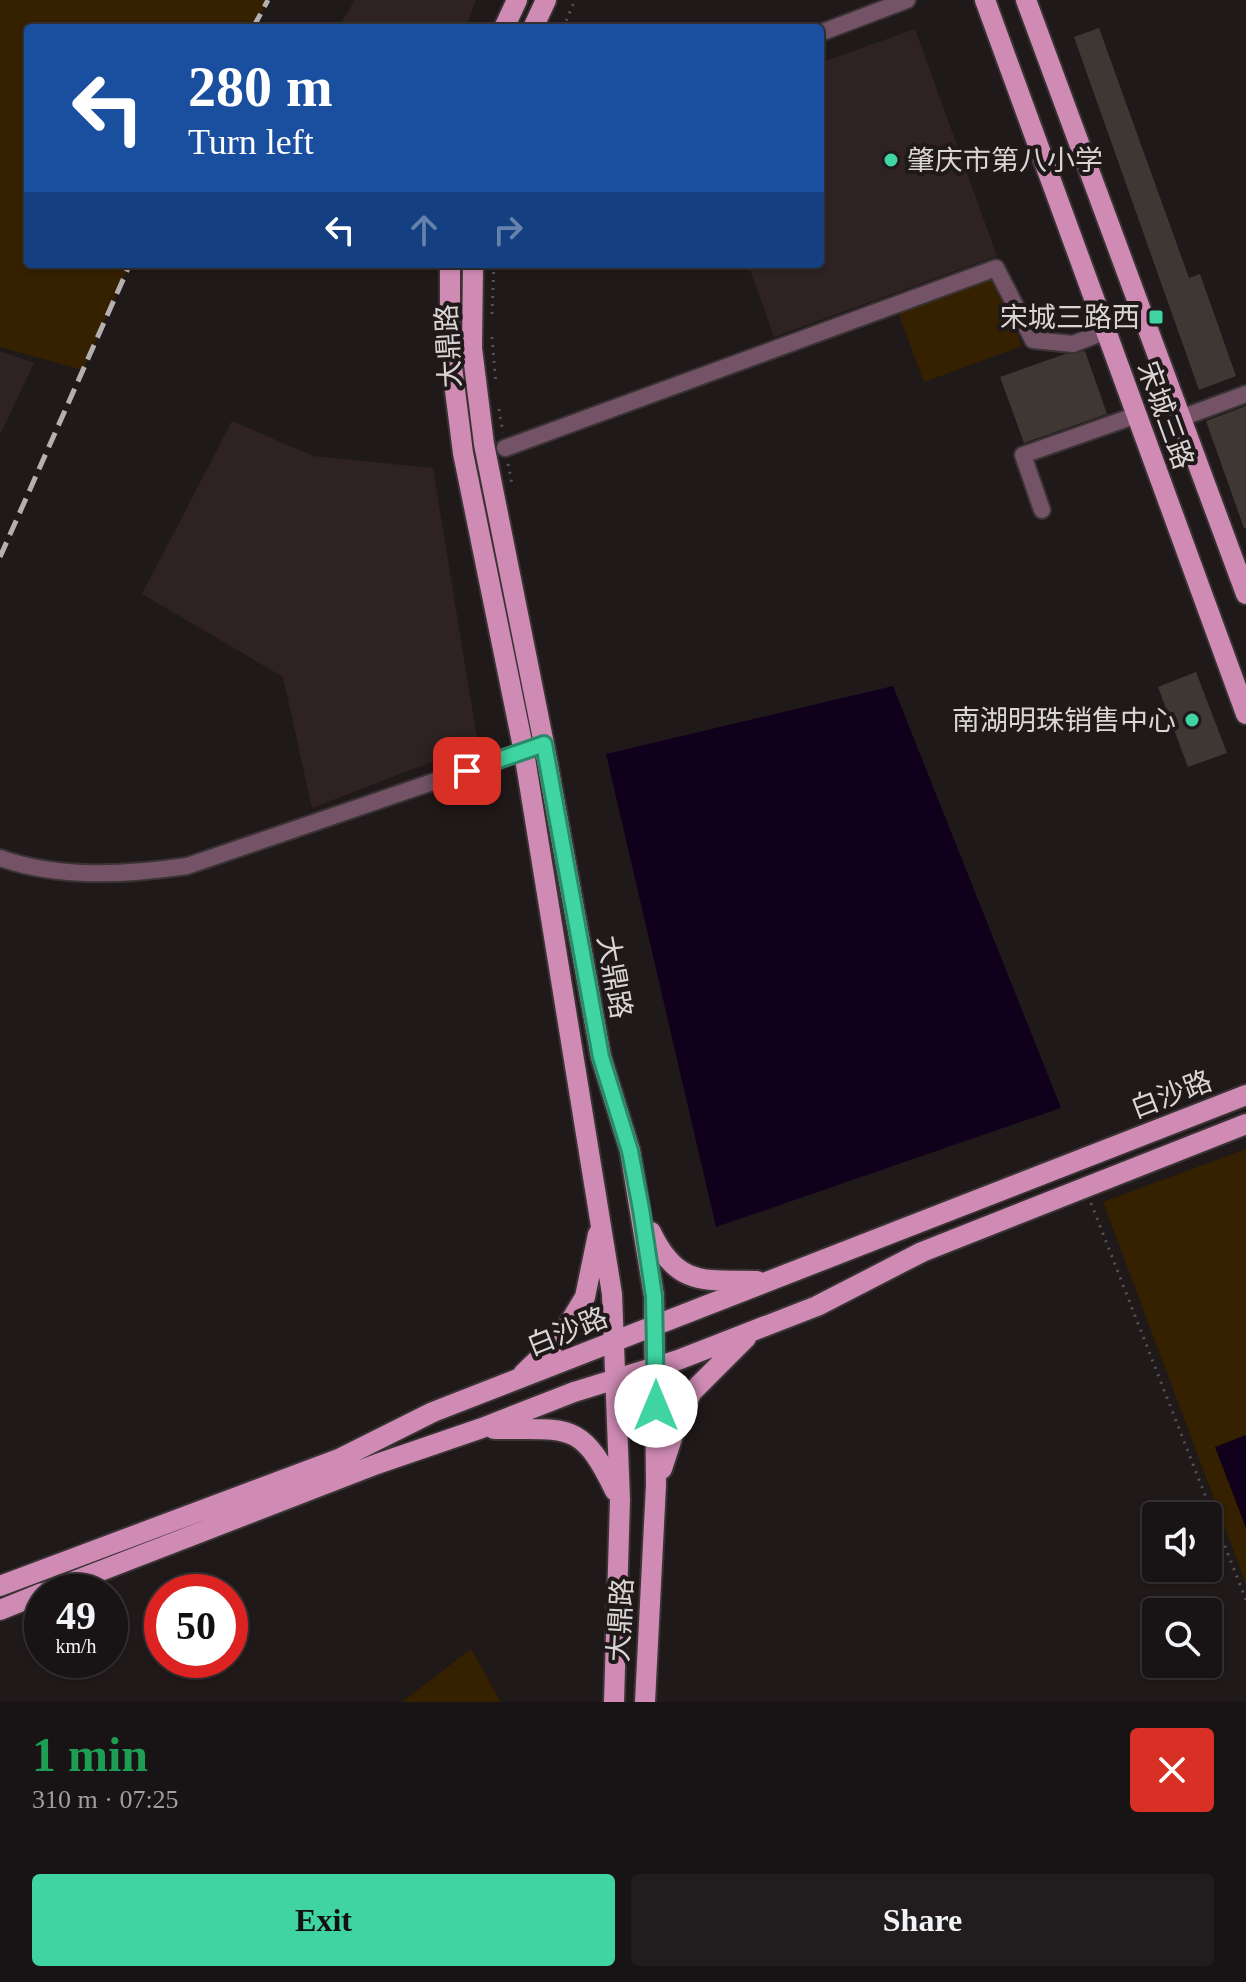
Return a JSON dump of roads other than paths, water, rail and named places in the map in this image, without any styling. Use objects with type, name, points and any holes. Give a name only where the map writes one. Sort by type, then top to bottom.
[{"type":"main road","points":[[506,24],[517,0]]},
{"type":"main road","points":[[535,24],[546,0]]},
{"type":"main road","name":"宋城三路","points":[[985,0],[1246,714]]},
{"type":"main road","name":"宋城三路","points":[[1026,0],[1246,594]]},
{"type":"main road","name":"大鼎路","points":[[450,268],[450,351],[463,453],[524,752],[612,1294],[620,1500],[614,1702]]},
{"type":"main road","name":"大鼎路","points":[[473,268],[472,348],[484,444],[544,744],[601,1057],[630,1151],[641,1209],[656,1327],[656,1485],[645,1702]]},
{"type":"main road","name":"白沙路","points":[[0,1586],[341,1458],[433,1412],[1246,1095]]},
{"type":"main road","name":"白沙路","points":[[93,1574],[377,1464],[574,1392],[656,1368],[817,1306],[922,1252],[1246,1124]]},
{"type":"main road","points":[[641,1209],[662,1255],[687,1275],[703,1280],[765,1281]]},
{"type":"main road","points":[[514,1382],[561,1337],[585,1297],[601,1222]]},
{"type":"main road","points":[[656,1485],[677,1423],[692,1392],[755,1330]]},
{"type":"main road","points":[[482,1428],[566,1431],[582,1439],[594,1451],[620,1500]]},
{"type":"main road","name":"白沙路","points":[[0,1610],[24,1601]]},
{"type":"street","points":[[824,31],[907,0]]},
{"type":"street","points":[[505,448],[996,268],[1033,340],[1073,344],[1106,331]]},
{"type":"street","points":[[1181,418],[1246,394]]},
{"type":"street","points":[[1042,510],[1023,455],[1137,415]]},
{"type":"street","points":[[0,858],[16,864],[76,872],[137,873],[187,866],[544,744]]},
{"type":"railway","points":[[255,24],[268,0]]},
{"type":"railway","points":[[0,557],[128,268]]},
{"type":"place","name":"肇庆市第八小学","points":[[891,160]]},
{"type":"place","name":"宋城三路西","points":[[1156,317]]},
{"type":"place","name":"南湖明珠销售中心","points":[[1192,720]]}]
